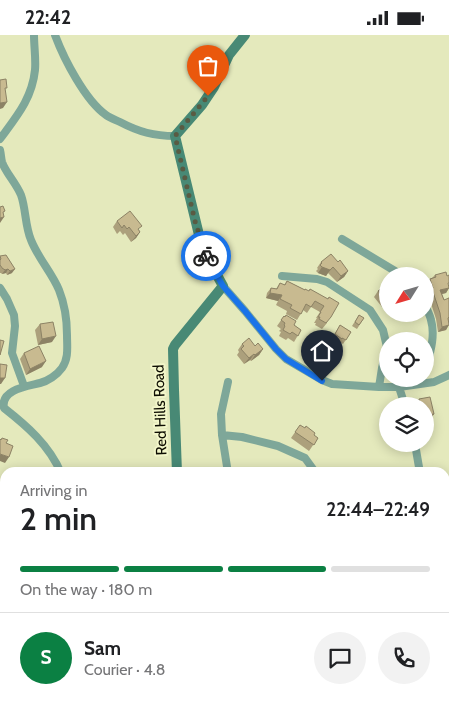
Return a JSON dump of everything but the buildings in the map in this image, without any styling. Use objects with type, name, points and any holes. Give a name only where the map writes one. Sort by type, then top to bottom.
[{"type":"main road","points":[[223,286],[207,257],[200,239],[175,136],[202,105],[214,87],[228,55],[245,35]]},
{"type":"main road","name":"Red Hills Road","points":[[178,467],[173,349],[223,286]]},
{"type":"street","points":[[0,139],[22,110],[31,89],[35,69],[34,35]]},
{"type":"street","points":[[55,35],[73,74],[91,100],[106,115],[147,134],[175,136]]},
{"type":"street","points":[[0,150],[2,161],[21,196],[31,239],[59,289],[65,305],[67,322],[67,359],[61,370],[53,377],[41,383],[24,386],[4,393],[1,397],[2,404],[42,441],[57,467]]},
{"type":"street","points":[[342,239],[388,267]]},
{"type":"street","points":[[282,276],[317,279],[327,282],[370,310],[383,332]]},
{"type":"street","points":[[223,286],[286,359],[332,385],[379,387]]},
{"type":"street","points":[[0,288],[14,315],[15,326],[12,353],[24,386]]},
{"type":"street","points":[[434,382],[449,375]]},
{"type":"street","points":[[227,467],[221,414],[228,382]]},
{"type":"street","points":[[399,387],[402,397]]},
{"type":"street","points":[[222,435],[242,437],[278,446],[305,458],[312,467]]},
{"type":"street","points":[[416,452],[419,467]]},
{"type":"way so far","points":[[206,256],[195,221],[175,136],[208,96]]},
{"type":"route","points":[[206,256],[223,286],[276,349],[286,359],[322,381]]}]
